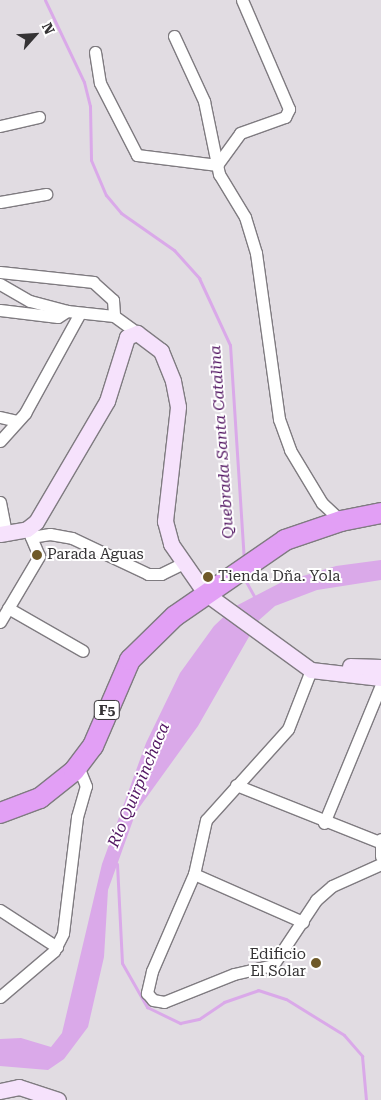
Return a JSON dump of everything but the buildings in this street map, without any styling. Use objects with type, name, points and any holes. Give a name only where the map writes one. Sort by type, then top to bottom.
[{"type":"highway","name":"F5","points":[[1,813],[40,798],[78,766],[93,746],[130,660],[157,631],[205,593],[256,556],[341,521],[381,513]]},
{"type":"street","points":[[217,166],[240,132],[285,117],[289,109],[242,0]]},
{"type":"street","points":[[174,36],[204,101],[217,166],[245,217],[256,253],[279,419],[290,450],[322,503],[341,521]]},
{"type":"street","points":[[94,52],[100,83],[138,156],[217,166]]},
{"type":"street","points":[[0,126],[38,117]]},
{"type":"street","points":[[0,202],[46,194]]},
{"type":"street","points":[[0,272],[93,282],[113,300],[114,316]]},
{"type":"street","points":[[0,284],[30,301],[67,311],[114,316],[161,351],[173,380],[178,408],[165,521],[171,544],[205,593],[223,610],[266,640],[295,657],[311,670],[381,678]]},
{"type":"street","points":[[0,310],[58,317],[67,311]]},
{"type":"street","points":[[0,441],[18,421],[80,312]]},
{"type":"street","points":[[29,533],[107,401],[127,337],[137,333]]},
{"type":"street","points":[[0,417],[18,421]]},
{"type":"street","points":[[0,502],[3,533],[50,534],[72,538],[148,574],[161,574],[184,563]]},
{"type":"street","points":[[0,622],[39,556],[29,533]]},
{"type":"street","points":[[8,608],[83,651]]},
{"type":"street","points":[[295,657],[324,666],[381,667]]},
{"type":"street","points":[[311,670],[288,728],[206,820],[194,874],[148,982],[147,993],[153,1000],[164,1002],[234,974],[273,965],[303,922],[332,886],[381,864]]},
{"type":"street","points":[[324,824],[381,685]]},
{"type":"street","points":[[0,997],[57,947],[63,933],[77,817],[86,786],[78,766]]},
{"type":"street","points":[[236,786],[324,824],[380,841],[381,856]]},
{"type":"street","points":[[194,874],[303,922]]},
{"type":"street","points":[[0,910],[57,947]]},
{"type":"street","points":[[0,1091],[19,1087],[58,1100]]},
{"type":"water","name":"Río Quirpinchaca","points":[[381,560],[381,580],[317,590],[275,606],[258,621],[198,726],[136,812],[108,890],[104,957],[88,1027],[64,1059],[48,1070],[0,1066],[0,1039],[21,1038],[51,1047],[62,1033],[102,864],[146,743],[180,673],[214,626],[234,607],[280,583],[336,566]]},
{"type":"waterway","name":"Quebrada Santa Catalina","points":[[45,0],[84,82],[90,106],[91,160],[106,195],[121,213],[174,250],[199,278],[230,345],[244,559]]},
{"type":"waterway","name":"Quebrada Santa Catalina","points":[[244,578],[255,598]]},
{"type":"waterway","points":[[117,864],[122,963],[147,1007],[180,1023],[199,1019],[224,1002],[258,990],[286,999],[344,1035],[362,1056],[366,1100]]},
{"type":"place","name":"Parada Aguas","points":[[37,555]]},
{"type":"place","name":"Tienda Dña. Yola","points":[[208,577]]},
{"type":"place","name":"Edificio El Solar","points":[[316,963]]}]
